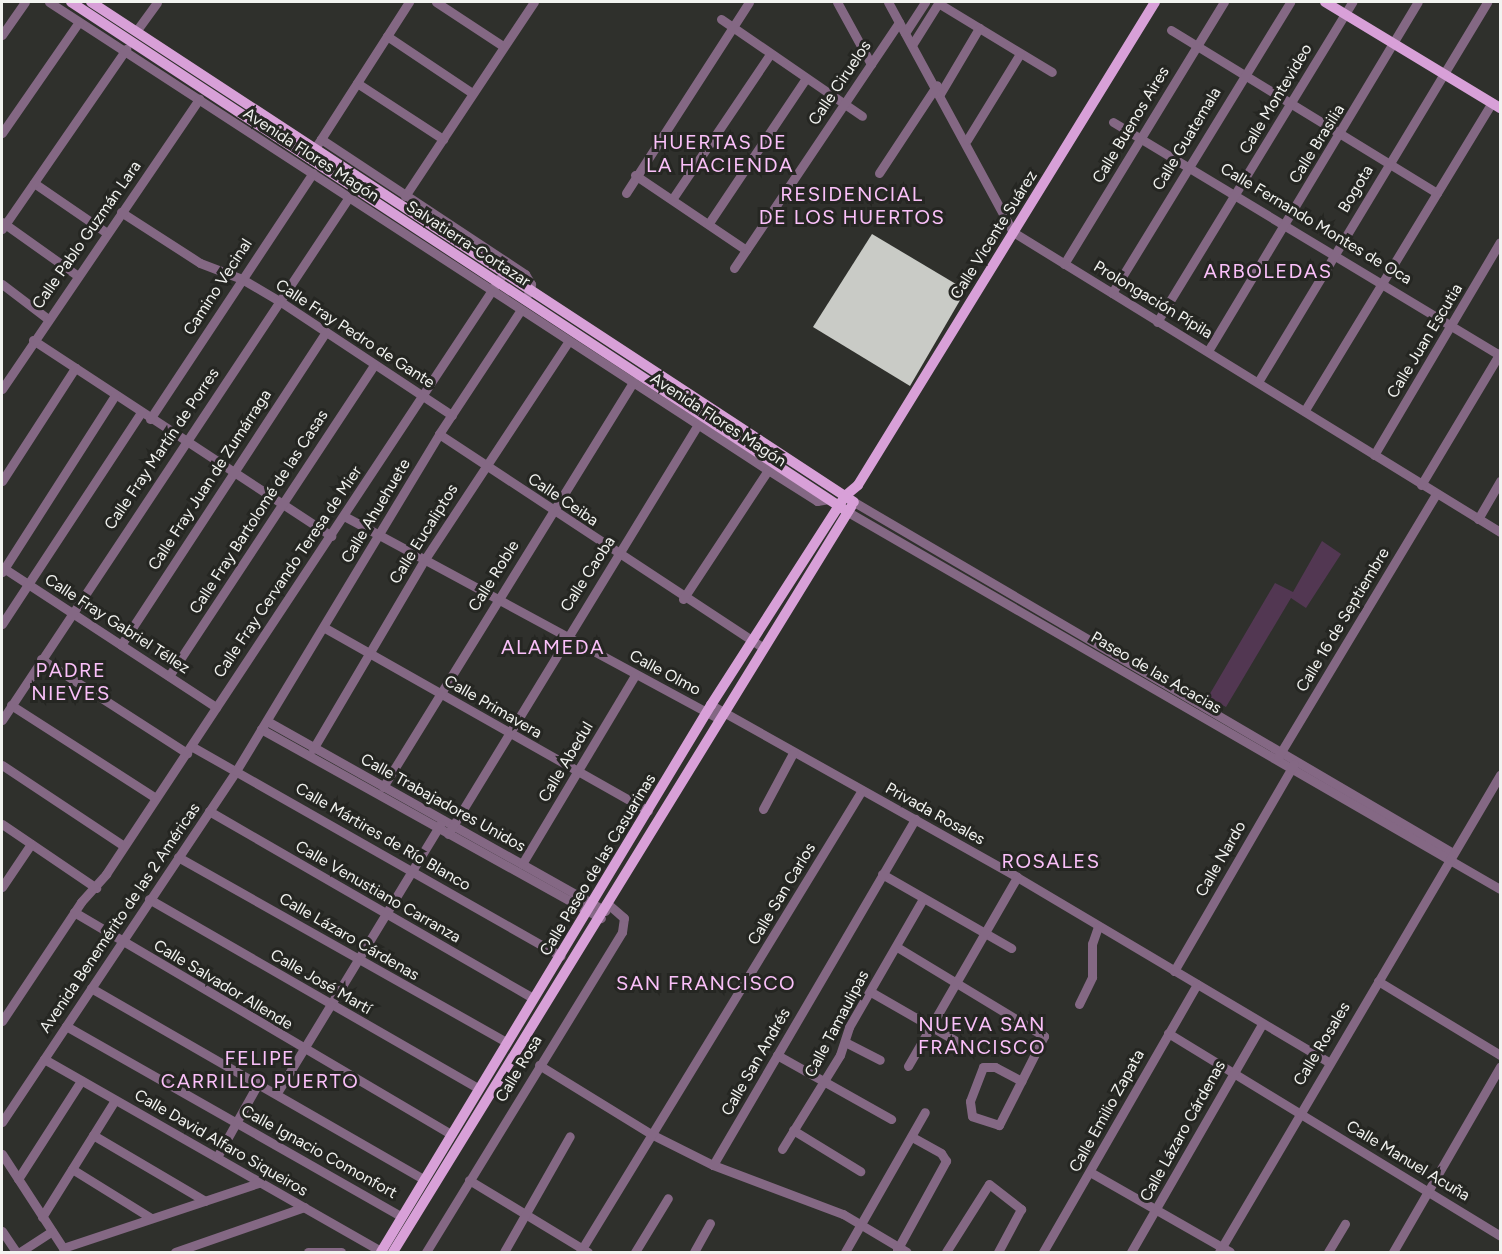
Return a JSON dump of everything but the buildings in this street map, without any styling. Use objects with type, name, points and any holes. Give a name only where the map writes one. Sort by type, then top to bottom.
[{"type":"main road","name":"Salvatierra-Cortazar","points":[[71,2],[528,294],[843,503]]},
{"type":"main road","name":"Salvatierra-Cortazar","points":[[91,2],[318,143],[412,206],[501,277]]},
{"type":"main road","name":"Calle Vicente Suárez","points":[[843,503],[858,485],[1155,2]]},
{"type":"main road","points":[[1325,2],[1496,105]]},
{"type":"main road","name":"Salvatierra-Cortazar","points":[[528,294],[843,503]]},
{"type":"main road","name":"Calle Paseo de las Casuarinas","points":[[382,1252],[423,1179],[561,956],[709,709],[751,641],[843,503]]},
{"type":"main road","name":"Calle Paseo de las Casuarinas","points":[[393,1252],[610,911],[843,503]]},
{"type":"street","points":[[2,35],[25,2]]},
{"type":"street","name":"Avenida Flores Magón","points":[[50,2],[126,49],[520,311],[569,340],[817,501],[843,503]]},
{"type":"street","points":[[137,30],[157,2]]},
{"type":"street","points":[[409,2],[318,143],[405,196],[412,206],[525,274],[528,294]]},
{"type":"street","points":[[436,2],[503,46]]},
{"type":"street","points":[[405,196],[534,2]]},
{"type":"street","points":[[626,193],[635,175],[749,2]]},
{"type":"street","points":[[837,2],[871,64]]},
{"type":"street","points":[[888,2],[967,140],[1013,232]]},
{"type":"street","points":[[905,33],[925,2]]},
{"type":"street","points":[[912,45],[938,2],[1052,72]]},
{"type":"street","name":"Calle Buenos Aires","points":[[1064,264],[1224,2]]},
{"type":"street","name":"Calle Guatemala","points":[[1112,293],[1290,2]]},
{"type":"street","name":"Calle Montevideo","points":[[1157,322],[1352,2]]},
{"type":"street","name":"Calle Brasilia","points":[[1208,351],[1418,2]]},
{"type":"street","name":"Bogota","points":[[1258,382],[1487,3]]},
{"type":"street","points":[[721,19],[862,116]]},
{"type":"street","points":[[2,134],[79,22]]},
{"type":"street","name":"Calle Ciruelos","points":[[734,268],[899,22]]},
{"type":"street","points":[[879,173],[938,90],[978,28]]},
{"type":"street","points":[[1171,30],[1290,106],[1437,194]]},
{"type":"street","points":[[387,36],[472,93]]},
{"type":"street","points":[[78,276],[3,225],[126,49]]},
{"type":"street","points":[[673,198],[770,54]]},
{"type":"street","points":[[967,140],[1020,54]]},
{"type":"street","points":[[709,223],[806,78]]},
{"type":"street","points":[[357,82],[443,140]]},
{"type":"street","name":"Calle Pablo Guzmán Lara","points":[[2,388],[199,99]]},
{"type":"street","points":[[1305,410],[1437,194],[1496,105]]},
{"type":"street","name":"Calle Fernando Montes de Oca","points":[[1113,122],[1286,222],[1451,326],[1500,354]]},
{"type":"street","name":"Camino Vecinal","points":[[150,419],[313,173]]},
{"type":"street","points":[[635,175],[673,198],[746,250]]},
{"type":"street","points":[[34,183],[107,233]]},
{"type":"street","name":"Calle Fray Martín de Porres","points":[[2,720],[184,441],[281,302],[349,197]]},
{"type":"street","name":"Calle Fray Pedro de Gante","points":[[121,212],[200,262],[242,279],[281,302],[452,415]]},
{"type":"street","name":"Prolongación Pípila","points":[[1013,232],[1157,322],[1305,410],[1436,495],[1500,532]]},
{"type":"street","name":"Calle Juan Escutia","points":[[1374,455],[1500,242]]},
{"type":"street","name":"Calle Fray Cervando Teresa de Mier","points":[[2,1021],[74,912],[96,888],[493,293],[501,277]]},
{"type":"street","points":[[2,284],[48,319]]},
{"type":"street","points":[[508,303],[517,288]]},
{"type":"street","name":"Calle Ahuehuete","points":[[264,725],[325,628],[439,434],[520,311]]},
{"type":"street","name":"Calle Fray Juan de Zumárraga","points":[[121,645],[325,333]]},
{"type":"street","points":[[33,340],[281,506],[331,536]]},
{"type":"street","name":"Calle Eucaliptos","points":[[313,749],[425,560],[569,340]]},
{"type":"street","points":[[1421,485],[1500,354]]},
{"type":"street","name":"Calle Fray Bartolomé de las Casas","points":[[169,676],[374,365]]},
{"type":"street","points":[[2,481],[75,368]]},
{"type":"street","name":"Calle Roble","points":[[383,787],[633,382]]},
{"type":"street","points":[[2,569],[115,395]]},
{"type":"street","points":[[2,624],[141,412]]},
{"type":"street","name":"Calle Caoba","points":[[450,830],[566,636],[619,555],[698,424]]},
{"type":"street","name":"Calle Ceiba","points":[[439,434],[683,598],[762,647]]},
{"type":"street","points":[[683,598],[768,470]]},
{"type":"street","points":[[1478,519],[1500,482]]},
{"type":"street","name":"Calle 16 de Septiembre","points":[[1278,757],[1436,495]]},
{"type":"street","name":"Paseo de las Acacias","points":[[843,503],[1453,859],[1500,889]]},
{"type":"street","name":"Calle Olmo","points":[[344,516],[498,598],[635,675],[721,715]]},
{"type":"street","name":"Calle Fray Gabriel Téllez","points":[[2,569],[216,707]]},
{"type":"street","name":"Calle Primavera","points":[[325,628],[648,811]]},
{"type":"street","name":"Calle Mártires de Río Blanco","points":[[41,659],[189,749],[236,771],[561,956]]},
{"type":"street","name":"Calle Abedul","points":[[522,864],[635,675]]},
{"type":"street","points":[[11,705],[156,798]]},
{"type":"street","name":"Privada Rosales","points":[[721,715],[915,819],[1017,877],[1329,1062]]},
{"type":"street","name":"Calle Trabajadores Unidos","points":[[264,725],[383,787],[450,830],[590,907],[610,911]]},
{"type":"street","name":"Calle Trabajadores Unidos","points":[[264,725],[441,824]]},
{"type":"street","name":"Avenida Benemérito de las 2 Américas","points":[[2,1122],[236,771],[264,725]]},
{"type":"street","points":[[763,809],[793,753]]},
{"type":"street","points":[[2,765],[124,846]]},
{"type":"street","name":"Calle Nardo","points":[[1174,971],[1293,765]]},
{"type":"street","name":"Calle Rosales","points":[[1224,1251],[1298,1113],[1453,859],[1500,775]]},
{"type":"street","name":"Calle San Carlos","points":[[583,1251],[862,790]]},
{"type":"street","name":"Calle Venustiano Carranza","points":[[209,811],[533,998]]},
{"type":"street","name":"Calle San Andrés","points":[[713,1165],[915,819]]},
{"type":"street","points":[[2,824],[96,888]]},
{"type":"street","points":[[277,1093],[414,872],[441,824]]},
{"type":"street","name":"Calle Trabajadores Unidos","points":[[450,830],[522,864],[590,907]]},
{"type":"street","points":[[2,886],[31,844]]},
{"type":"street","name":"Calle Lázaro Cárdenas","points":[[178,856],[506,1042]]},
{"type":"street","points":[[882,874],[923,899],[984,930],[1011,948]]},
{"type":"street","points":[[908,1066],[984,930],[1017,877]]},
{"type":"street","name":"Calle José Martí","points":[[149,899],[478,1088]]},
{"type":"street","name":"Calle Tamaulipas","points":[[782,1149],[822,1083],[923,899]]},
{"type":"street","name":"Calle Rosa","points":[[426,1252],[622,932],[610,911]]},
{"type":"street","name":"Calle Salvador Allende","points":[[74,912],[303,1050],[451,1134]]},
{"type":"street","points":[[1079,1004],[1092,977],[1092,944],[1098,927]]},
{"type":"street","points":[[897,947],[1043,1034],[1044,1042],[999,1125],[989,1125],[969,1112],[983,1067],[995,1067],[1021,1081]]},
{"type":"street","points":[[1378,981],[1500,1055]]},
{"type":"street","name":"Calle Emilio Zapata","points":[[1043,1252],[1197,984]]},
{"type":"street","points":[[91,988],[259,1082],[423,1179]]},
{"type":"street","points":[[871,992],[963,1045]]},
{"type":"street","name":"Calle Lázaro Cárdenas","points":[[1131,1252],[1262,1024]]},
{"type":"street","name":"Calle Ignacio Comonfort","points":[[66,1026],[401,1216]]},
{"type":"street","name":"Calle Manuel Acuña","points":[[1168,1033],[1500,1236]]},
{"type":"street","points":[[845,1041],[880,1060]]},
{"type":"street","points":[[777,1055],[822,1083],[891,1119]]},
{"type":"street","name":"Calle David Alfaro Siqueiros","points":[[44,1059],[382,1252]]},
{"type":"street","points":[[539,1065],[652,1134],[713,1165],[860,1223],[901,1251],[946,1161],[941,1153],[912,1137]]},
{"type":"street","points":[[1393,1252],[1500,1067]]},
{"type":"street","points":[[18,1179],[81,1081]]},
{"type":"street","points":[[217,1157],[259,1082]]},
{"type":"street","points":[[42,1217],[115,1100]]},
{"type":"street","points":[[845,1252],[925,1112]]},
{"type":"street","points":[[793,1130],[860,1171]]},
{"type":"street","points":[[93,1135],[205,1200]]},
{"type":"street","points":[[504,1252],[570,1136]]},
{"type":"street","points":[[2,1154],[65,1250],[151,1218],[258,1183]]},
{"type":"street","points":[[72,1169],[151,1218]]},
{"type":"street","points":[[1090,1172],[1224,1251]]},
{"type":"street","points":[[470,1180],[583,1251]]},
{"type":"street","points":[[946,1252],[989,1184],[1021,1209],[998,1252]]},
{"type":"street","points":[[636,1252],[668,1198]]},
{"type":"street","points":[[175,1252],[304,1207]]},
{"type":"street","points":[[694,1252],[710,1223]]},
{"type":"street","points":[[1328,1252],[1345,1224]]},
{"type":"street","points":[[2,1231],[18,1252],[52,1231]]},
{"type":"street","points":[[308,1252],[341,1252]]},
{"type":"shaded area","points":[[1322,541],[1341,554],[1306,608],[1291,598],[1226,707],[1208,697],[1275,583],[1293,592]]},
{"type":"district","name":"HUERTAS DE LA HACIENDA","points":[[720,154]]},
{"type":"district","name":"RESIDENCIAL DE LOS HUERTOS","points":[[852,206]]},
{"type":"district","name":"ARBOLEDAS","points":[[1268,271]]},
{"type":"district","name":"ALAMEDA","points":[[553,647]]},
{"type":"district","name":"PADRE NIEVES","points":[[71,682]]},
{"type":"district","name":"ROSALES","points":[[1051,861]]},
{"type":"district","name":"SAN FRANCISCO","points":[[706,983]]},
{"type":"district","name":"NUEVA SAN FRANCISCO","points":[[982,1036]]},
{"type":"district","name":"FELIPE CARRILLO PUERTO","points":[[260,1070]]}]
